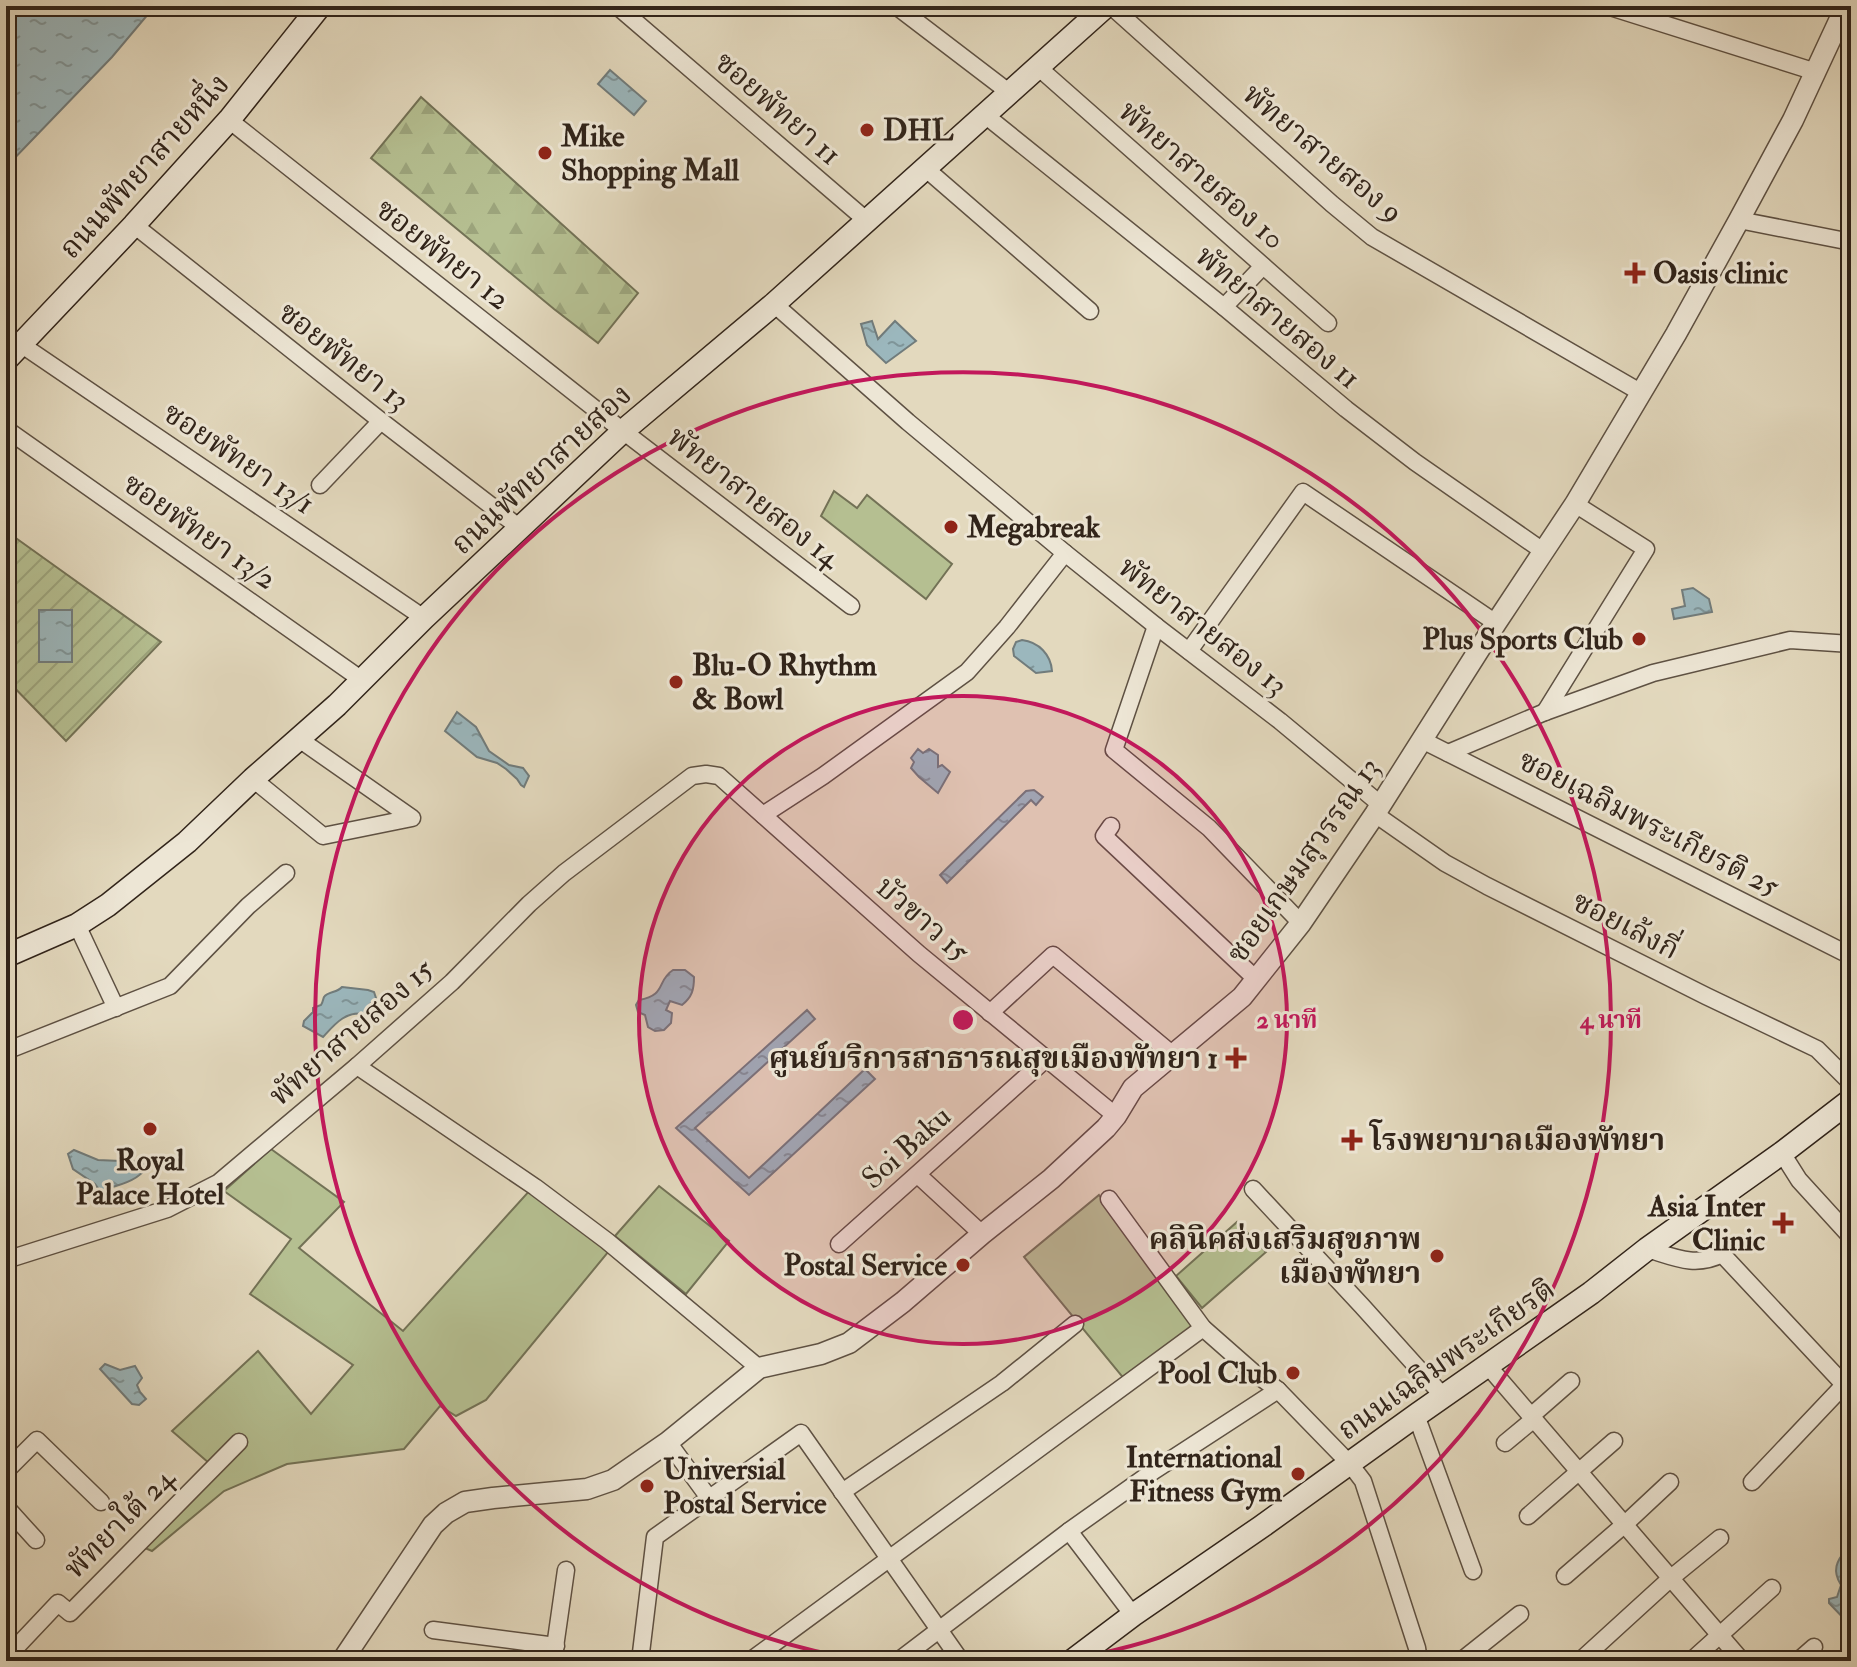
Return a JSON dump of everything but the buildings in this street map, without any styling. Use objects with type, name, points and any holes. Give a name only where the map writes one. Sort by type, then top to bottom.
[{"type":"main road","name":"ถนนพัทยาสายหนึ่ง","points":[[14,352],[229,120],[320,6]]},
{"type":"main road","name":"ถนนพัทยาสายสอง","points":[[6,956],[77,925],[108,905],[174,853],[362,680],[623,431],[774,304],[1108,6]]},
{"type":"main road","name":"ถนนเฉลิมพระเกียรติ","points":[[1072,1661],[1591,1293],[1851,1100]]},
{"type":"street","name":"ซอยพัทยา 11","points":[[617,6],[866,220]]},
{"type":"street","points":[[896,6],[1010,93]]},
{"type":"street","name":"พัทยาสายสอง 9","points":[[1108,6],[1372,237],[1640,392]]},
{"type":"street","points":[[1607,6],[1816,72]]},
{"type":"street","name":"ซอยเกษมสุวรรณ 13","points":[[342,1661],[433,1525],[446,1513],[465,1502],[587,1489],[613,1480],[668,1442],[759,1368],[821,1354],[849,1343],[1051,1179],[1106,1128],[1133,1088],[1242,997],[1301,923],[1575,504],[1676,334],[1739,220],[1816,72],[1846,6]]},
{"type":"street","name":"พัทยาสายสอง 10","points":[[1039,68],[1328,323]]},
{"type":"street","name":"พัทยาสายสอง 11","points":[[985,115],[1346,409],[1415,462],[1543,551]]},
{"type":"street","name":"ซอยพัทยา 12","points":[[229,120],[623,431]]},
{"type":"street","points":[[925,168],[1090,311]]},
{"type":"street","points":[[1739,220],[1851,242]]},
{"type":"street","name":"ซอยพัทยา 13","points":[[134,225],[520,528]]},
{"type":"street","points":[[1224,307],[1263,266]]},
{"type":"street","name":"พัทยาสายสอง 13","points":[[774,304],[908,422],[1065,553],[1280,721],[1378,809]]},
{"type":"street","name":"ซอยพัทยา 13/1","points":[[14,352],[424,618]]},
{"type":"street","points":[[320,485],[381,421]]},
{"type":"street","name":"ซอยพัทยา 13/2","points":[[6,429],[362,680]]},
{"type":"street","name":"พัทยาสายสอง 14","points":[[623,431],[851,606]]},
{"type":"street","points":[[1189,651],[1303,492],[1496,623]]},
{"type":"street","points":[[1545,712],[1646,549],[1575,504]]},
{"type":"street","points":[[763,815],[823,776],[967,672],[1065,553]]},
{"type":"street","points":[[1156,626],[1114,750],[1209,828],[1301,923]]},
{"type":"street","points":[[1448,753],[1545,712],[1653,673],[1790,640],[1851,644]]},
{"type":"street","points":[[253,779],[323,836],[412,818],[299,739]]},
{"type":"street","name":"ซอยเฉลิมพระเกียรติ 25","points":[[1422,740],[1851,956]]},
{"type":"street","name":"บัวขาว 15","points":[[692,776],[719,776],[910,947],[1116,1116]]},
{"type":"street","name":"พัทยาสายสอง 15","points":[[6,1260],[167,1209],[218,1183],[452,982],[564,873],[692,776]]},
{"type":"street","name":"ซอยเล้งกี่","points":[[1378,809],[1445,863],[1817,1049],[1851,1083]]},
{"type":"street","points":[[1111,826],[1104,836],[1257,980]]},
{"type":"street","points":[[6,1051],[170,986],[248,906],[286,873]]},
{"type":"street","points":[[77,925],[116,1008]]},
{"type":"street","points":[[990,1013],[1053,955],[1173,1055]]},
{"type":"street","name":"Soi Baku","points":[[839,1244],[1046,1059]]},
{"type":"street","points":[[357,1066],[535,1187],[607,1241],[759,1368]]},
{"type":"street","points":[[1782,1153],[1799,1180],[1851,1237]]},
{"type":"street","points":[[918,1175],[982,1234]]},
{"type":"street","points":[[1253,1189],[1443,1396]]},
{"type":"street","points":[[1109,1199],[1203,1328],[1278,1390],[1363,1481],[1419,1661]]},
{"type":"street","points":[[1647,1249],[1693,1262],[1722,1254],[1848,1389],[1752,1482]]},
{"type":"street","points":[[842,1492],[1002,1383],[1075,1324]]},
{"type":"street","points":[[750,1661],[1203,1328]]},
{"type":"street","points":[[1488,1366],[1742,1661]]},
{"type":"street","points":[[1505,1443],[1571,1381]]},
{"type":"street","points":[[898,1661],[1069,1531],[1155,1470],[1278,1390]]},
{"type":"street","points":[[1416,1415],[1473,1571]]},
{"type":"street","points":[[640,1661],[655,1537],[801,1433],[961,1661]]},
{"type":"street","points":[[6,1471],[37,1440],[101,1502]]},
{"type":"street","points":[[1528,1516],[1614,1441]]},
{"type":"street","name":"พัทยาใต้ 24","points":[[6,1658],[58,1603],[70,1613],[239,1442]]},
{"type":"street","points":[[668,1442],[709,1498]]},
{"type":"street","points":[[1565,1576],[1670,1482]]},
{"type":"street","points":[[6,1507],[36,1540]]},
{"type":"street","points":[[1069,1531],[1133,1615]]},
{"type":"street","points":[[1580,1661],[1720,1538]]},
{"type":"street","points":[[433,1630],[554,1653],[566,1570]]},
{"type":"street","points":[[1691,1661],[1772,1588]]},
{"type":"street","points":[[1461,1661],[1520,1614]]},
{"type":"street","points":[[1798,1661],[1814,1647]]},
{"type":"green space","points":[[421,97],[638,293],[598,343],[371,158]]},
{"type":"green space","points":[[834,491],[857,508],[867,495],[952,564],[926,599],[821,516]]},
{"type":"green space","points":[[6,531],[161,642],[66,741],[6,679]]},
{"type":"green space","points":[[271,1149],[344,1202],[299,1248],[403,1331],[531,1189],[609,1251],[486,1400],[456,1416],[440,1406],[404,1449],[287,1464],[224,1491],[152,1551],[140,1546],[217,1470],[172,1431],[258,1351],[311,1414],[353,1365],[250,1294],[291,1239],[224,1191]]},
{"type":"green space","points":[[659,1186],[729,1241],[686,1294],[615,1236]]},
{"type":"green space","points":[[1099,1195],[1195,1322],[1194,1329],[1125,1380],[1024,1257]]},
{"type":"green space","points":[[1237,1222],[1266,1252],[1202,1308],[1176,1276]]},
{"type":"water","points":[[6,6],[155,6],[112,57],[6,167]]},
{"type":"water","points":[[610,70],[646,101],[634,115],[598,84]]},
{"type":"water","points":[[872,321],[878,339],[895,321],[916,341],[886,363],[867,345],[861,324]]},
{"type":"water","points":[[1693,588],[1709,599],[1712,612],[1674,619],[1672,609],[1685,606],[1682,590]]},
{"type":"water","points":[[39,610],[72,610],[72,662],[39,662]]},
{"type":"water","points":[[1016,642],[1034,643],[1043,650],[1052,671],[1036,673],[1014,656]]},
{"type":"water","points":[[457,712],[476,727],[489,751],[509,765],[523,768],[529,776],[524,787],[506,769],[477,757],[445,731]]},
{"type":"water","points":[[918,749],[923,753],[929,749],[938,755],[938,767],[942,765],[950,772],[938,793],[911,768],[914,762],[911,758]]},
{"type":"water","points":[[1034,790],[1043,797],[1036,805],[1031,800],[947,883],[940,875],[1026,791]]},
{"type":"water","points":[[673,970],[685,970],[694,977],[693,989],[682,1005],[670,1001],[666,1010],[672,1013],[671,1023],[664,1030],[655,1031],[648,1027],[645,1015],[638,1012],[636,1005],[639,1000],[654,995]]},
{"type":"water","points":[[342,987],[368,990],[374,992],[376,998],[365,1014],[346,1017],[323,1037],[303,1026],[313,1008],[321,1005],[326,995]]},
{"type":"water","points":[[807,1010],[815,1019],[695,1128],[749,1178],[865,1069],[875,1079],[749,1195],[676,1128]]},
{"type":"water","points":[[74,1150],[98,1160],[143,1162],[145,1169],[134,1179],[108,1188],[111,1196],[103,1195],[95,1184],[73,1169],[68,1154]]},
{"type":"water","points":[[105,1364],[120,1370],[135,1366],[142,1378],[137,1385],[146,1399],[139,1405],[132,1404],[100,1369]]},
{"type":"water","points":[[1847,1549],[1851,1553],[1851,1626],[1829,1603],[1829,1599],[1837,1597],[1841,1585],[1836,1566]]},
{"type":"place","name":"DHL","points":[[867,130]]},
{"type":"place","name":"Mike Shopping Mall","points":[[545,153]]},
{"type":"place","name":"Oasis clinic","points":[[1635,273]]},
{"type":"place","name":"Megabreak","points":[[951,527]]},
{"type":"place","name":"Plus Sports Club","points":[[1639,639]]},
{"type":"place","name":"Blu-O Rhythm & Bowl","points":[[676,682]]},
{"type":"place","name":"ศูนย์บริการสาธารณสุขเมืองพัทยา 1","points":[[1236,1058]]},
{"type":"place","name":"Royal Palace Hotel","points":[[150,1129]]},
{"type":"place","name":"โรงพยาบาลเมืองพัทยา","points":[[1352,1140]]},
{"type":"place","name":"Asia Inter Clinic","points":[[1783,1223]]},
{"type":"place","name":"คลินิคส่งเสริมสุขภาพ เมืองพัทยา","points":[[1437,1256]]},
{"type":"place","name":"Postal Service","points":[[963,1265]]},
{"type":"place","name":"Pool Club","points":[[1293,1373]]},
{"type":"place","name":"International Fitness Gym","points":[[1298,1474]]},
{"type":"place","name":"Universial Postal Service","points":[[647,1486]]}]
